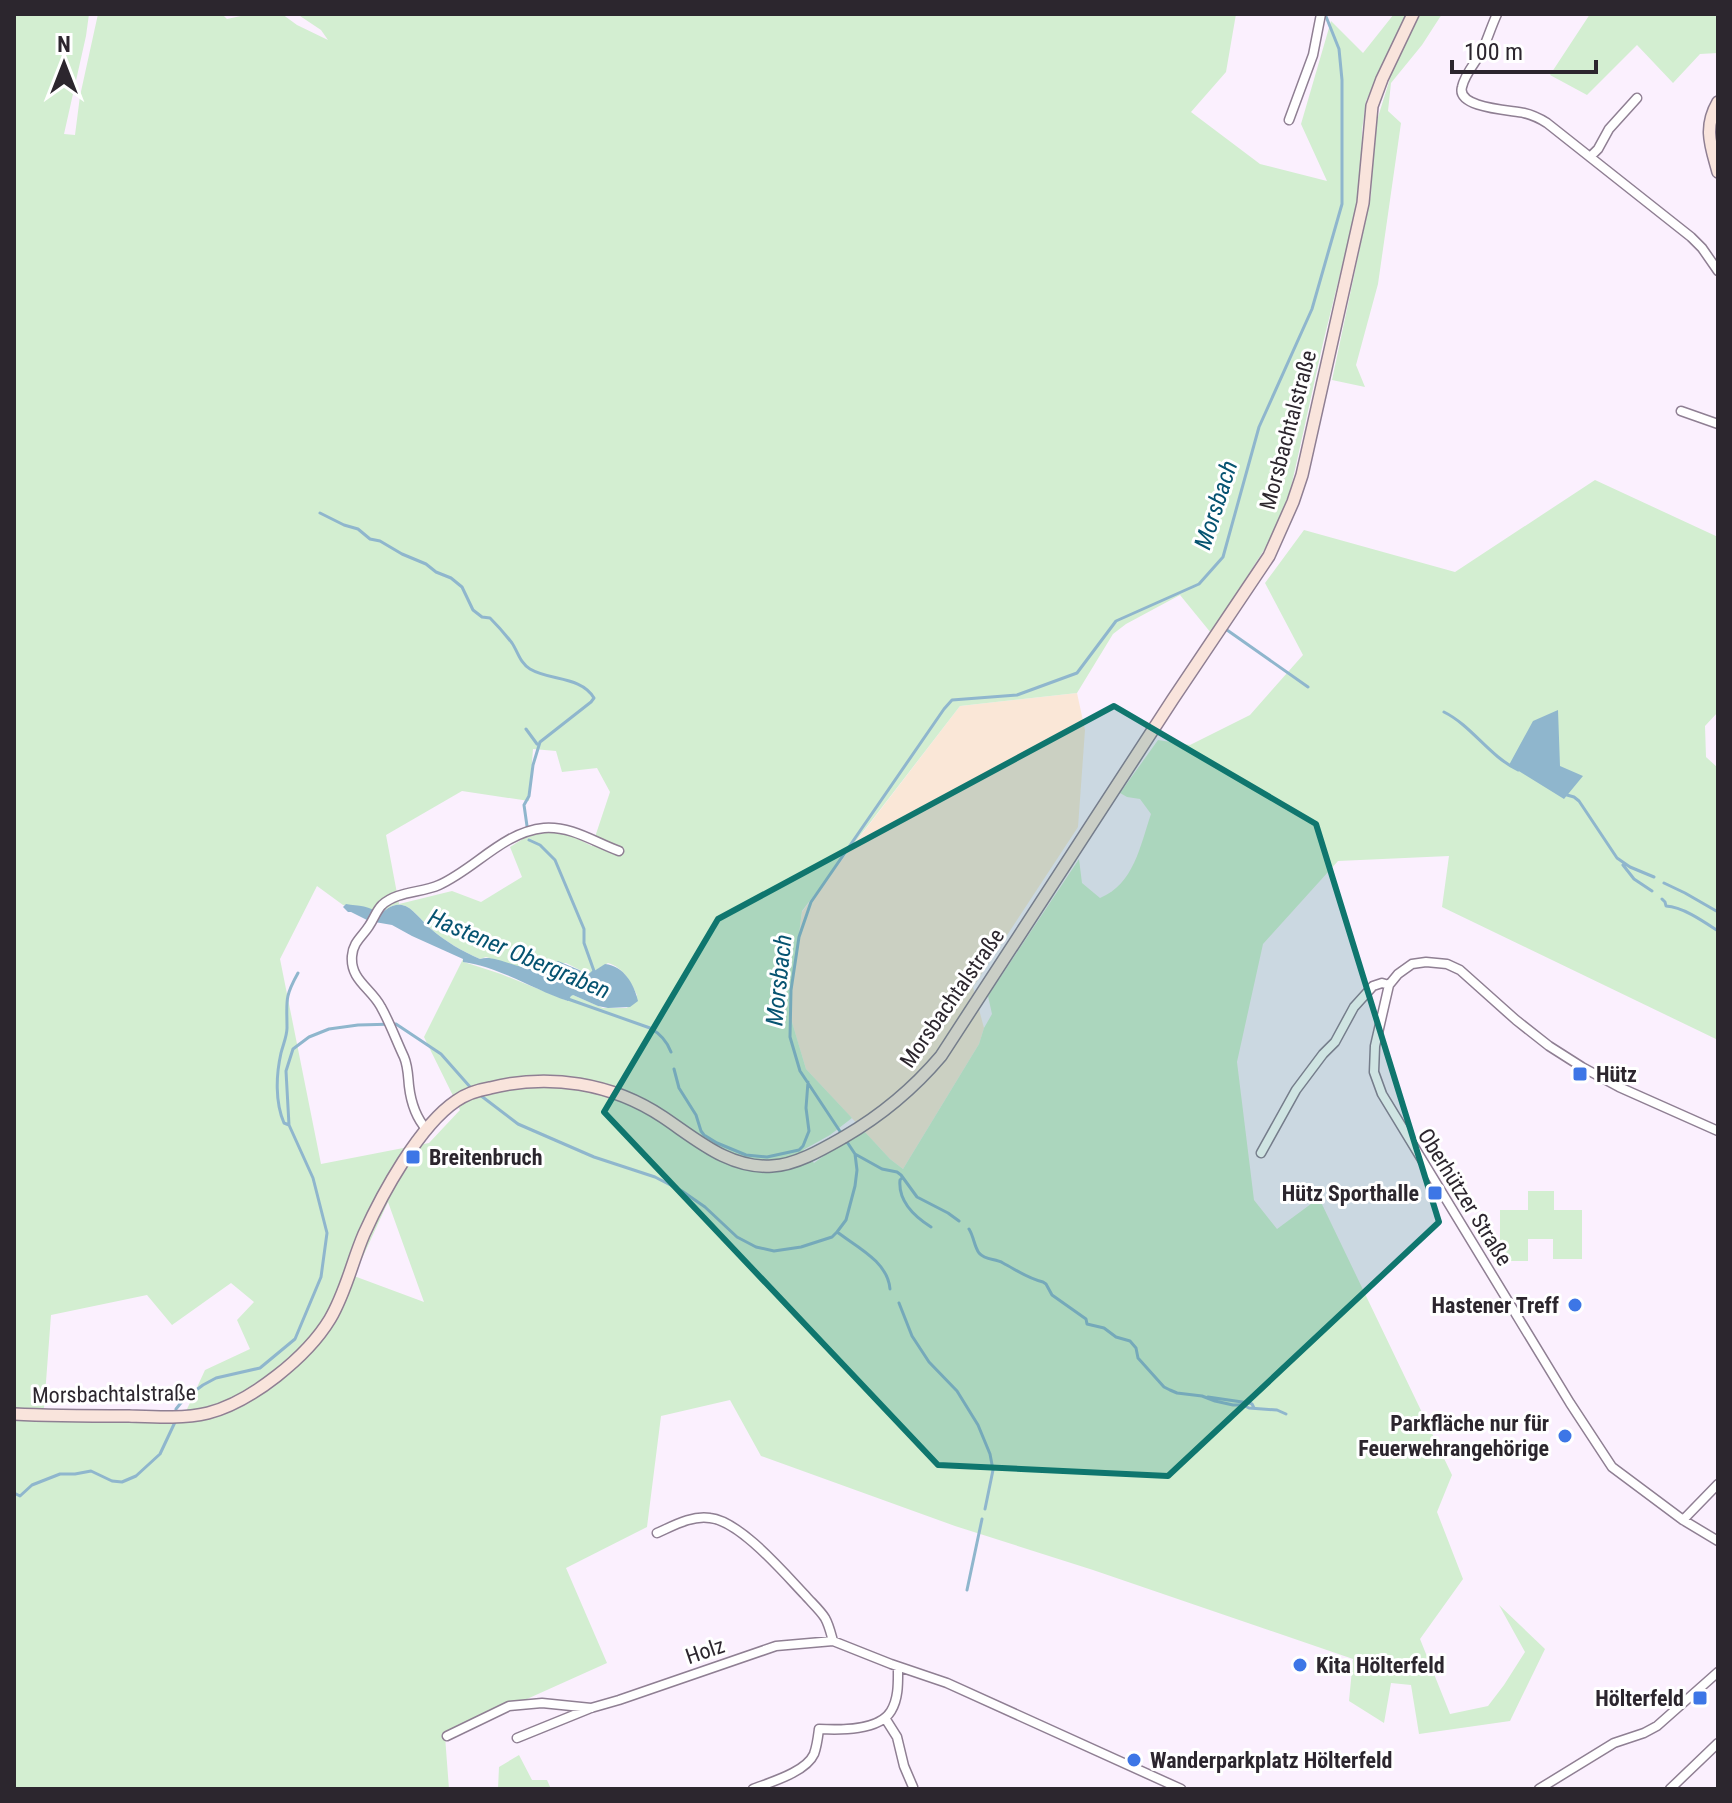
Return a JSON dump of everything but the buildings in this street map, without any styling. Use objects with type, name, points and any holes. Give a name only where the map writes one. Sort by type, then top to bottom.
[{"type":"main road","name":"Morsbachtalstraße","points":[[14,1414],[183,1416],[206,1413],[241,1399],[281,1372],[314,1341],[329,1321],[341,1298],[363,1236],[384,1194],[427,1130],[446,1109],[463,1097],[483,1089],[522,1082],[557,1081],[612,1091],[658,1114],[701,1145],[736,1160],[774,1167],[837,1141],[901,1098],[922,1078],[941,1056],[1269,556],[1302,475],[1363,203],[1372,106],[1413,14]]},
{"type":"main road","points":[[1718,102],[1711,114],[1709,127],[1718,172]]},
{"type":"street","points":[[1497,14],[1483,49],[1462,84],[1463,98],[1537,117],[1547,123],[1691,237],[1718,271]]},
{"type":"street","points":[[1289,120],[1313,55],[1320,15]]},
{"type":"street","points":[[1590,157],[1609,129],[1637,98]]},
{"type":"street","points":[[1681,411],[1718,424]]},
{"type":"street","points":[[427,1130],[415,1112],[408,1067],[386,1018],[373,995],[354,975],[351,961],[355,942],[381,906],[396,896],[443,884],[526,831],[569,829],[619,851]]},
{"type":"street","points":[[1261,1153],[1296,1090],[1335,1042],[1367,990],[1377,983],[1389,985],[1407,967],[1419,962],[1454,966],[1549,1046],[1582,1067],[1718,1131]]},
{"type":"street","name":"Oberhützer Straße","points":[[1389,985],[1378,1026],[1374,1060],[1377,1084],[1382,1094],[1612,1467],[1683,1520],[1718,1541]]},
{"type":"street","points":[[1683,1520],[1718,1484]]},
{"type":"street","points":[[657,1533],[700,1518],[724,1522],[765,1553],[787,1575],[825,1617],[833,1641]]},
{"type":"street","name":"Holz","points":[[517,1738],[591,1708],[776,1646],[833,1641],[947,1683],[1181,1789]]},
{"type":"street","points":[[753,1789],[807,1763],[813,1757],[819,1729],[858,1728],[885,1718],[895,1701],[898,1667]]},
{"type":"street","points":[[1539,1789],[1614,1743],[1657,1726],[1718,1672]]},
{"type":"street","name":"Holz","points":[[447,1736],[509,1706],[542,1703],[591,1708]]},
{"type":"street","points":[[885,1718],[897,1737],[913,1787]]},
{"type":"street","points":[[1670,1789],[1718,1743]]},
{"type":"highlighted area","points":[[1114,706],[1316,824],[1439,1222],[1168,1476],[938,1465],[604,1112],[718,919]]},
{"type":"shaded area","points":[[1077,693],[1085,730],[1078,827],[973,987],[984,1028],[979,1044],[903,1169],[806,1069],[789,1012],[802,912],[960,706]]},
{"type":"green space","points":[[14,14],[89,14],[64,134],[75,135],[98,14],[222,14],[227,19],[250,14],[282,14],[328,40],[321,30],[297,14],[1236,14],[1226,72],[1191,112],[1260,164],[1327,181],[1301,124],[1331,21],[1363,53],[1394,14],[1407,14],[1366,101],[1361,189],[1290,492],[1273,536],[1211,633],[1180,595],[1113,634],[1077,693],[960,706],[802,911],[789,1012],[806,1069],[852,1118],[803,1150],[814,1163],[865,1132],[903,1169],[979,1044],[992,1014],[988,996],[1079,859],[1082,883],[1100,898],[1112,892],[1128,874],[1151,814],[1140,799],[1120,793],[1158,740],[1190,745],[1250,715],[1303,655],[1265,583],[1304,530],[1455,572],[1595,480],[1718,537],[1718,712],[1705,726],[1706,757],[1718,768],[1718,1040],[1442,907],[1449,856],[1338,861],[1263,944],[1237,1062],[1254,1200],[1277,1229],[1319,1198],[1452,1475],[1437,1512],[1463,1579],[1420,1639],[1450,1714],[1488,1706],[1525,1652],[1499,1605],[1545,1649],[1510,1721],[1419,1734],[1411,1685],[1391,1683],[1384,1723],[1349,1701],[1353,1659],[955,1526],[761,1456],[730,1400],[661,1416],[647,1527],[566,1568],[607,1663],[445,1736],[449,1789],[14,1789]],"holes":[[[533,749],[556,751],[562,772],[597,768],[610,792],[592,846],[562,831],[529,835],[510,847],[522,877],[481,902],[452,891],[399,904],[386,835],[462,791],[529,801]],[[317,886],[343,905],[379,915],[392,906],[406,906],[442,938],[480,959],[486,957],[518,967],[542,969],[551,964],[566,963],[591,973],[608,963],[614,965],[629,980],[637,995],[627,1008],[603,1008],[573,995],[568,1001],[464,962],[463,959],[424,1037],[460,1110],[429,1143],[321,1164],[280,959]],[[388,1202],[424,1302],[354,1276]],[[231,1283],[254,1302],[237,1320],[250,1349],[205,1370],[182,1420],[43,1422],[51,1315],[147,1295],[172,1325]]]},
{"type":"green space","points":[[1419,14],[1442,14],[1391,83],[1388,111],[1401,123],[1378,284],[1356,365],[1365,387],[1332,380],[1371,195],[1374,130],[1392,72]]},
{"type":"green space","points":[[1590,14],[1718,14],[1718,53],[1700,54],[1673,83],[1637,45],[1587,95],[1550,75]]},
{"type":"green space","points":[[1528,1191],[1554,1191],[1554,1210],[1582,1210],[1582,1259],[1553,1259],[1553,1239],[1528,1239],[1528,1261],[1500,1261],[1500,1210],[1528,1210]]},
{"type":"green space","points":[[519,1755],[532,1780],[547,1780],[551,1789],[498,1789],[499,1767]]},
{"type":"water","points":[[1558,710],[1560,766],[1583,776],[1564,799],[1509,765],[1533,721]]},
{"type":"water","points":[[346,904],[368,908],[379,915],[392,906],[406,906],[442,938],[480,959],[495,959],[539,970],[558,961],[591,973],[605,964],[612,965],[627,977],[638,1001],[630,1007],[608,1008],[573,995],[568,1001],[504,974],[463,962],[463,959],[392,925],[369,921],[348,912],[343,907]]},
{"type":"waterway","name":"Morsbach","points":[[480,1095],[518,1124],[594,1157],[655,1177],[682,1191],[705,1207],[737,1237],[756,1247],[774,1251],[801,1247],[832,1237],[837,1232],[846,1220],[855,1186],[855,1154],[800,1071],[790,1037],[791,990],[799,937],[811,902],[952,700],[1017,695],[1077,673],[1116,621],[1199,584],[1223,557],[1259,427],[1312,309],[1342,204],[1342,80],[1339,49],[1325,14]]},
{"type":"waterway","points":[[320,513],[358,529],[370,539],[380,541],[451,578],[462,587],[473,610],[482,617],[490,618],[504,633],[527,667],[573,682],[594,698],[540,742],[529,796],[524,805],[527,826]]},
{"type":"waterway","points":[[1227,630],[1308,687]]},
{"type":"waterway","points":[[1444,712],[1518,770]]},
{"type":"waterway","points":[[526,729],[537,744]]},
{"type":"waterway","points":[[1567,795],[1579,801],[1617,858],[1654,877]]},
{"type":"waterway","points":[[529,840],[540,845],[555,860],[584,929],[584,943],[594,971],[591,974]]},
{"type":"waterway","points":[[1623,865],[1634,879],[1652,891]]},
{"type":"waterway","points":[[1664,883],[1718,912]]},
{"type":"waterway","points":[[1662,899],[1666,906],[1686,912],[1718,931]]},
{"type":"waterway","points":[[289,1125],[284,1123],[281,1115],[277,1079],[287,1031],[287,1000],[298,973]]},
{"type":"waterway","name":"Hastener Obergraben","points":[[568,999],[650,1028],[657,1032],[671,1052]]},
{"type":"waterway","name":"Morsbach","points":[[176,1412],[184,1399],[203,1385],[216,1378],[260,1368],[295,1339],[321,1277],[327,1233],[313,1178],[289,1125],[286,1071],[293,1049],[309,1037],[329,1029],[396,1024],[441,1054],[471,1088]]},
{"type":"waterway","name":"Hastener Obergraben","points":[[674,1069],[679,1088],[704,1135],[746,1155],[756,1156],[767,1157],[799,1150],[803,1146],[809,1131],[806,1108],[808,1082]]},
{"type":"waterway","points":[[855,1154],[882,1169],[897,1172],[917,1197],[959,1221]]},
{"type":"waterway","points":[[902,1178],[900,1188],[905,1201],[931,1227]]},
{"type":"waterway","points":[[969,1229],[982,1256],[1000,1261],[1043,1282],[1052,1295],[1086,1319],[1087,1324],[1104,1328],[1116,1337],[1130,1341],[1136,1348],[1138,1358],[1164,1387],[1177,1393],[1286,1414]]},
{"type":"waterway","points":[[837,1232],[878,1263],[890,1289]]},
{"type":"waterway","points":[[899,1303],[912,1336],[929,1362],[957,1391],[978,1425],[993,1470],[985,1509]]},
{"type":"waterway","points":[[1208,1397],[1249,1403],[1254,1408]]},
{"type":"waterway","name":"Morsbach","points":[[14,1493],[20,1496],[32,1485],[60,1474],[91,1471],[112,1481],[122,1482],[136,1476],[160,1454],[176,1420]]},
{"type":"waterway","points":[[967,1590],[982,1519]]},
{"type":"place","name":"Hütz","points":[[1580,1074]]},
{"type":"place","name":"Breitenbruch","points":[[413,1157]]},
{"type":"place","name":"Hütz Sporthalle","points":[[1435,1193]]},
{"type":"place","name":"Hastener Treff","points":[[1575,1305]]},
{"type":"place","name":"Parkfläche nur für Feuerwehrangehörige","points":[[1565,1436]]},
{"type":"place","name":"Kita Hölterfeld","points":[[1300,1665]]},
{"type":"place","name":"Hölterfeld","points":[[1700,1698]]},
{"type":"place","name":"Wanderparkplatz Hölterfeld","points":[[1134,1760]]}]
